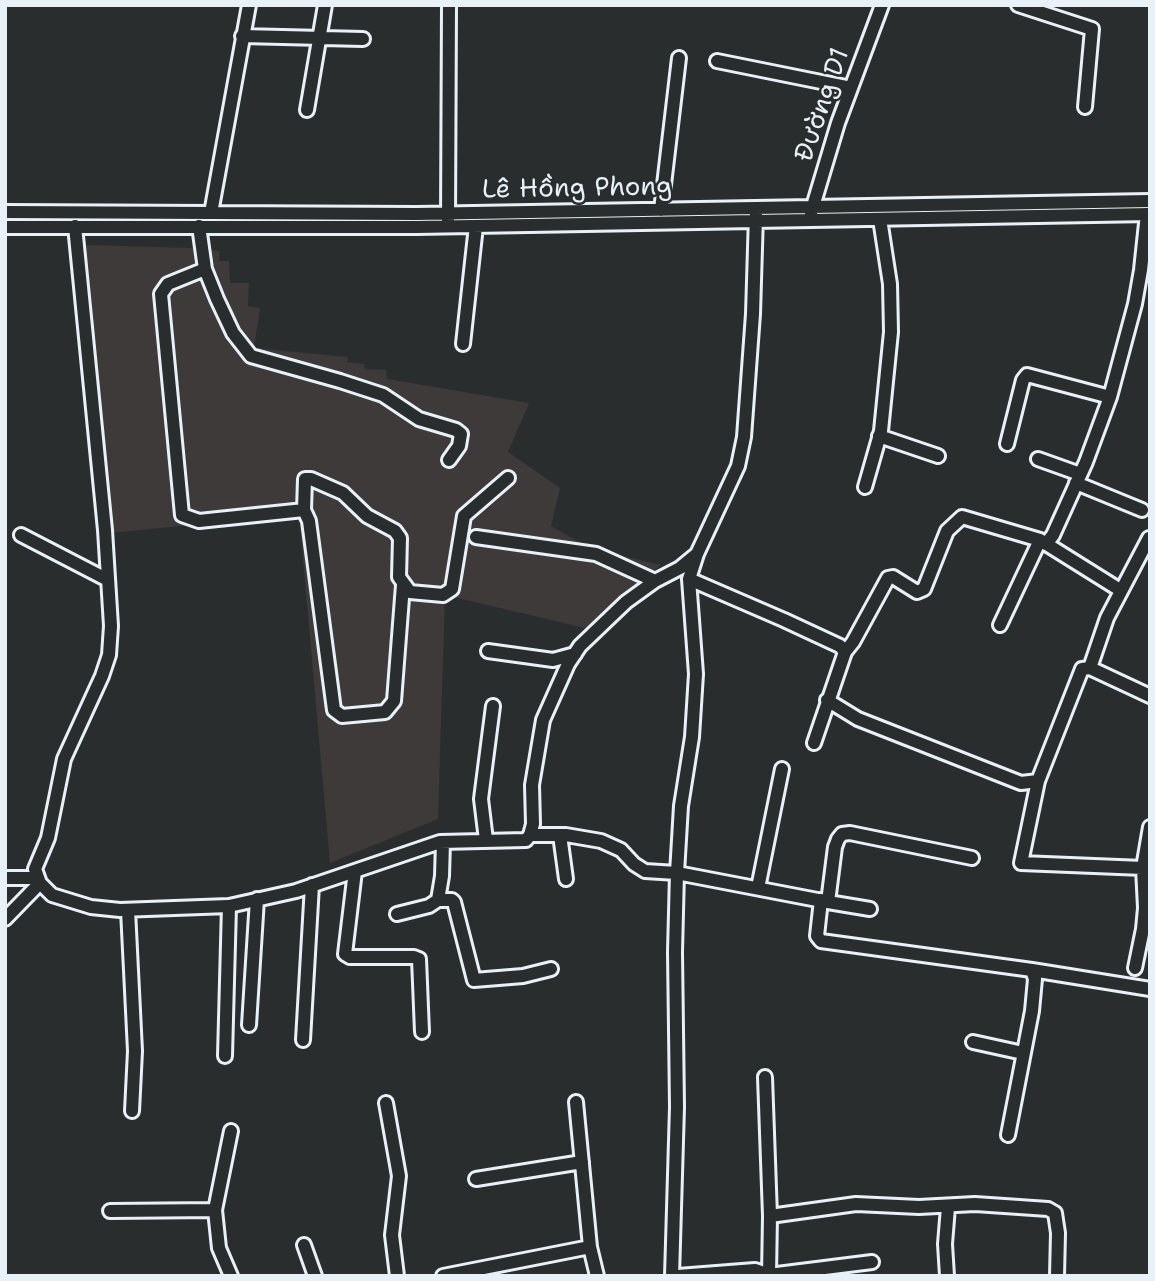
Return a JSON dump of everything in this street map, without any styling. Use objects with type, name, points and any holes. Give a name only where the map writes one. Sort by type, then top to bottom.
[{"type":"street","points":[[211,213],[249,5]]},
{"type":"street","points":[[307,110],[325,5]]},
{"type":"street","points":[[448,220],[449,5]]},
{"type":"street","name":"Đường D1","points":[[811,214],[838,123],[882,5]]},
{"type":"street","points":[[1018,5],[1092,29],[1085,107]]},
{"type":"street","points":[[242,36],[363,39]]},
{"type":"street","points":[[661,210],[679,58]]},
{"type":"street","points":[[717,61],[851,88]]},
{"type":"street","name":"Lê Hồng Phong","points":[[5,212],[211,213],[448,220],[476,226],[1150,201]]},
{"type":"street","name":"Lê Hồng Phong","points":[[5,227],[448,220],[661,210],[756,215]]},
{"type":"street","name":"Lê Hồng Phong","points":[[811,214],[880,219],[1148,214]]},
{"type":"street","points":[[1000,625],[1043,542],[1053,536],[1110,397],[1135,304],[1148,214]]},
{"type":"street","points":[[756,215],[753,314],[744,437],[738,466],[697,554],[689,579],[696,674],[692,737],[681,806],[677,873],[675,1276],[755,1270],[769,1275],[844,1270],[872,1262]]},
{"type":"street","points":[[865,487],[879,436],[892,309],[880,219]]},
{"type":"street","points":[[75,226],[111,626],[109,654],[102,676],[64,759],[48,838],[35,869],[39,880],[52,895],[92,907],[128,910],[229,906],[312,885],[443,842],[526,840],[533,824],[535,764],[543,720],[568,664],[617,610],[697,554]]},
{"type":"street","points":[[199,226],[205,269],[233,333],[251,356],[340,380],[383,395],[419,419],[456,430],[460,434],[459,446],[449,460]]},
{"type":"street","points":[[463,344],[476,226]]},
{"type":"street","points":[[205,269],[168,284],[161,294],[181,515],[199,521],[304,510]]},
{"type":"street","points":[[1007,443],[1023,380],[1027,375],[1110,397]]},
{"type":"street","points":[[879,436],[938,456]]},
{"type":"street","points":[[1038,459],[1142,510]]},
{"type":"street","points":[[403,585],[394,701],[385,712],[342,716],[334,710],[309,521],[304,510],[305,479],[311,478],[343,493],[367,516],[395,531],[400,538],[399,577],[410,592],[443,595],[452,589],[464,516],[508,478]]},
{"type":"street","points":[[814,743],[845,652],[888,578],[893,577],[917,592],[924,589],[947,531],[962,517],[1043,542],[1120,590]]},
{"type":"street","points":[[21,535],[108,580]]},
{"type":"street","points":[[476,537],[596,554],[654,582]]},
{"type":"street","points":[[1090,668],[1107,618],[1149,538]]},
{"type":"street","points":[[689,579],[840,646],[845,652]]},
{"type":"street","points":[[488,651],[554,660],[575,654]]},
{"type":"street","points":[[1143,868],[1021,863],[1038,781],[1082,669],[1090,668],[1150,696]]},
{"type":"street","points":[[827,701],[858,719],[1021,783],[1038,781]]},
{"type":"street","points":[[486,840],[481,799],[493,706]]},
{"type":"street","points":[[758,888],[782,769]]},
{"type":"street","points":[[1135,968],[1145,908],[1143,868],[1150,827]]},
{"type":"street","points":[[972,858],[850,833],[842,834],[835,847],[817,936],[821,941],[1150,989]]},
{"type":"street","points":[[530,835],[560,835],[601,841],[621,850],[645,871],[677,873],[870,909]]},
{"type":"street","points":[[560,835],[566,879]]},
{"type":"street","points":[[438,900],[443,842]]},
{"type":"street","points":[[355,871],[345,954],[350,957],[419,959],[422,1032]]},
{"type":"street","points":[[5,878],[39,880]]},
{"type":"street","points":[[5,919],[39,880]]},
{"type":"street","points":[[303,1040],[312,885]]},
{"type":"street","points":[[248,1025],[257,899]]},
{"type":"street","points":[[397,914],[429,906],[438,900],[452,900],[474,980],[523,976],[551,969]]},
{"type":"street","points":[[225,1056],[229,906]]},
{"type":"street","points":[[128,910],[135,1051],[132,1111]]},
{"type":"street","points":[[1008,1135],[1032,1011],[1035,979],[1032,971]]},
{"type":"street","points":[[974,1042],[1023,1053]]},
{"type":"street","points":[[765,1077],[770,1216],[769,1275]]},
{"type":"street","points":[[576,1102],[590,1247],[596,1275]]},
{"type":"street","points":[[386,1103],[398,1176],[392,1235],[397,1276]]},
{"type":"street","points":[[231,1131],[215,1210],[219,1248],[231,1276]]},
{"type":"street","points":[[476,1179],[582,1163]]},
{"type":"street","points":[[770,1216],[856,1204],[1048,1209],[1055,1213],[1058,1233],[1057,1276]]},
{"type":"street","points":[[947,1276],[945,1244],[948,1206]]},
{"type":"street","points":[[110,1212],[215,1210]]},
{"type":"street","points":[[304,1245],[314,1276]]},
{"type":"street","points":[[443,1276],[590,1247]]},
{"type":"shaded area","points":[[85,245],[219,251],[219,261],[229,261],[230,283],[249,283],[248,306],[260,308],[254,348],[348,357],[347,362],[364,364],[365,369],[386,370],[387,379],[529,403],[508,452],[560,488],[551,526],[592,549],[661,565],[608,607],[589,629],[445,595],[438,819],[330,863],[299,514],[111,533]]}]
